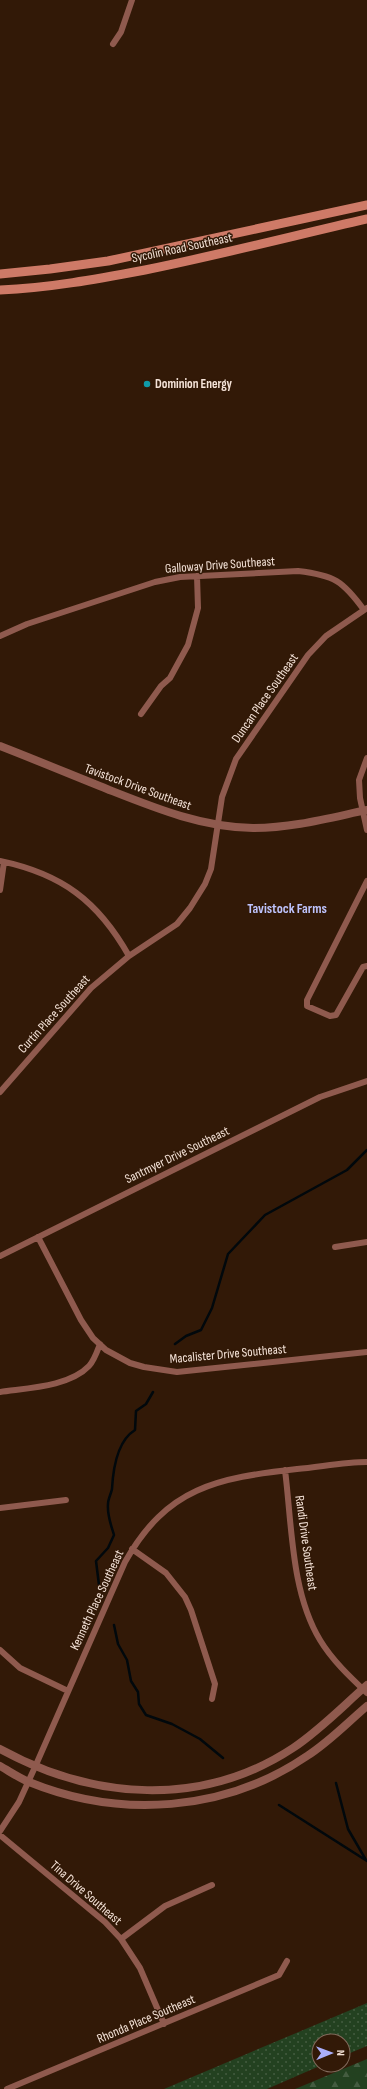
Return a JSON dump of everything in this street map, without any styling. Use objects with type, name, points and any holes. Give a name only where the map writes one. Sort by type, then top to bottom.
[{"type":"main road","name":"Sycolin Road Southeast","points":[[0,274],[50,270],[108,261],[367,205]]},
{"type":"main road","name":"Sycolin Road Southeast","points":[[0,290],[52,286],[111,276],[172,264],[367,219]]},
{"type":"street","points":[[113,44],[125,21],[132,0]]},
{"type":"street","name":"Galloway Drive Southeast","points":[[0,636],[27,624],[155,582],[197,576],[298,571],[317,573],[333,579],[349,589],[366,609]]},
{"type":"street","points":[[141,714],[161,686],[170,678],[188,645],[198,608],[197,576]]},
{"type":"street","name":"Duncan Place Southeast","points":[[217,824],[225,784],[236,758],[246,743],[308,655],[326,636],[366,609]]},
{"type":"street","name":"Tavistock Drive Southeast","points":[[0,746],[164,812],[188,819],[217,824],[270,827],[303,823],[365,810]]},
{"type":"street","points":[[367,758],[359,780],[360,798],[365,810],[367,830]]},
{"type":"street","name":"Curtin Place Southeast","points":[[0,1092],[91,988],[129,956],[177,924],[205,884],[211,868],[217,824]]},
{"type":"street","points":[[0,890],[2,862],[31,868],[56,879],[70,888],[100,915],[116,934],[129,956]]},
{"type":"street","points":[[367,881],[307,1000],[308,1006],[330,1016],[336,1016],[363,967],[367,966]]},
{"type":"street","name":"Santmyer Drive Southeast","points":[[0,1256],[320,1097],[367,1081]]},
{"type":"street","name":"Macalister Drive Southeast","points":[[38,1238],[81,1320],[100,1344],[112,1354],[130,1363],[144,1367],[177,1372],[367,1352]]},
{"type":"street","points":[[335,1247],[367,1242]]},
{"type":"street","points":[[0,1392],[58,1383],[69,1378],[88,1366],[100,1344]]},
{"type":"street","name":"Kenneth Place Southeast","points":[[0,1831],[19,1802],[132,1549],[148,1528],[165,1511],[196,1491],[231,1478],[285,1470],[367,1462]]},
{"type":"street","name":"Randi Drive Southeast","points":[[285,1470],[297,1576],[305,1610],[320,1640],[330,1654],[366,1689]]},
{"type":"street","points":[[0,1508],[66,1500]]},
{"type":"street","points":[[132,1549],[166,1573],[184,1597],[191,1610],[215,1684],[212,1699]]},
{"type":"street","points":[[0,1650],[20,1668],[68,1691]]},
{"type":"street","points":[[0,1749],[35,1767],[82,1783],[115,1789],[146,1791],[206,1785],[236,1777],[293,1748],[366,1689]]},
{"type":"street","points":[[0,1766],[28,1782],[72,1797],[115,1804],[163,1805],[204,1800],[228,1794],[258,1783],[291,1766],[328,1740],[367,1706]]},
{"type":"street","name":"Tina Drive Southeast","points":[[0,1835],[105,1922],[121,1939],[140,1968],[164,2024]]},
{"type":"street","points":[[121,1939],[165,1906],[212,1885]]},
{"type":"street","name":"Rhonda Place Southeast","points":[[7,2089],[164,2024],[279,1974],[287,1961]]},
{"type":"green space","points":[[367,2003],[367,2046],[351,2053],[351,2033],[311,2033],[311,2070],[267,2089],[164,2089]]},
{"type":"green space","points":[[367,2059],[367,2089],[295,2089],[333,2073],[351,2073],[351,2066]]},
{"type":"waterway","points":[[175,1344],[186,1336],[201,1330],[212,1308],[228,1254],[265,1215],[347,1170],[367,1150]]},
{"type":"waterway","points":[[99,1585],[96,1561],[108,1548],[114,1535],[109,1516],[108,1500],[112,1489],[113,1473],[117,1456],[124,1441],[135,1430],[136,1411],[146,1404],[153,1392]]},
{"type":"waterway","points":[[114,1625],[118,1644],[127,1660],[131,1681],[138,1692],[139,1704],[146,1715],[172,1724],[200,1739],[223,1758]]},
{"type":"waterway","points":[[336,1783],[348,1829],[366,1860]]},
{"type":"waterway","points":[[279,1805],[367,1861]]},
{"type":"place","name":"Dominion Energy","points":[[147,384]]},
{"type":"district","name":"Tavistock Farms","points":[[287,908]]}]
